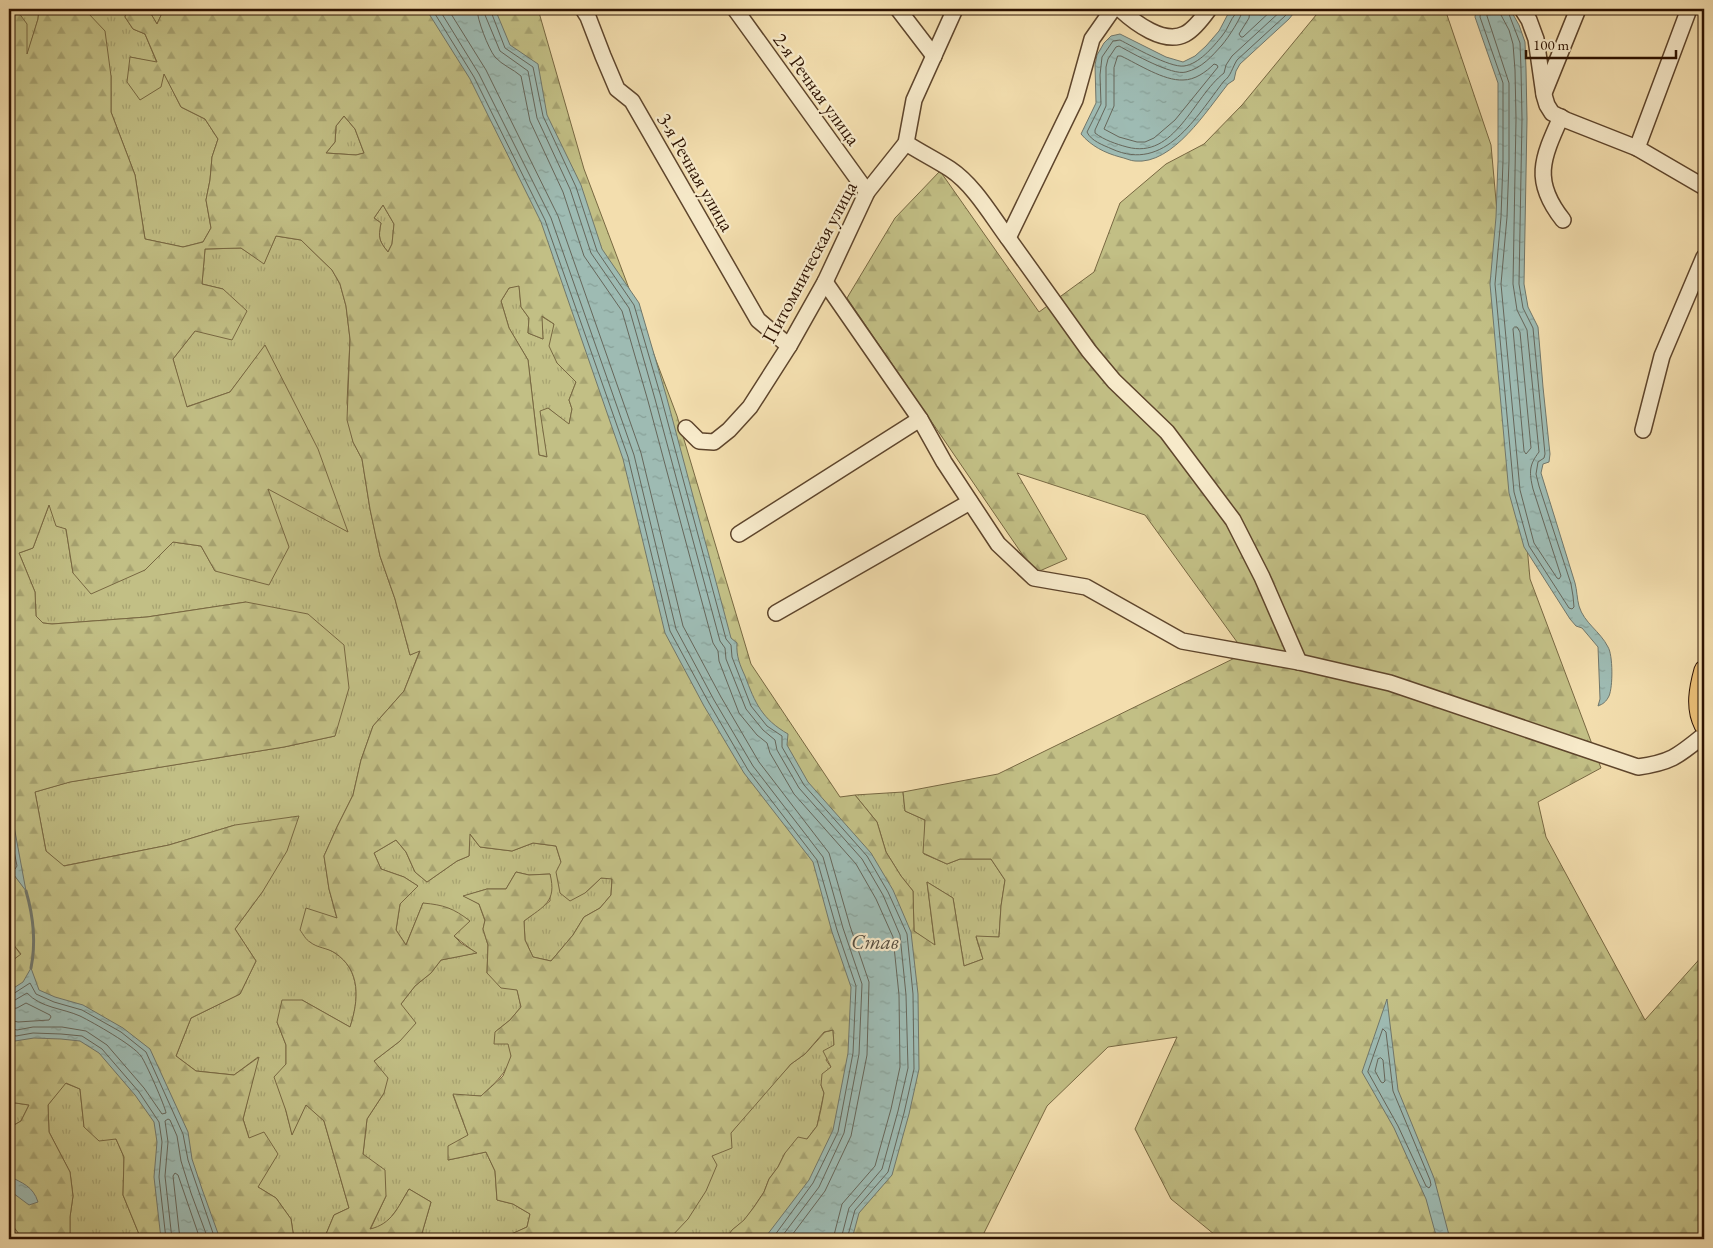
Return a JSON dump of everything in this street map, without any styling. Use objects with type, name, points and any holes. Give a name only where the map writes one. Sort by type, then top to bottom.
[{"type":"main road","points":[[1704,670],[1698,700],[1699,716],[1704,725]]},
{"type":"street","name":"3-я Речная улица","points":[[583,9],[618,89],[632,101],[758,320],[789,346]]},
{"type":"street","name":"2-я Речная улица","points":[[735,9],[867,192]]},
{"type":"street","points":[[898,9],[934,56]]},
{"type":"street","name":"Питомническая улица","points":[[686,428],[699,441],[714,442],[729,430],[750,407],[789,346],[825,282],[867,192],[906,143],[914,100],[955,9]]},
{"type":"street","points":[[1008,238],[1075,100],[1092,39],[1113,9]]},
{"type":"street","points":[[1120,9],[1149,32],[1170,37],[1185,34],[1210,9]]},
{"type":"street","points":[[1522,9],[1529,20],[1536,39],[1544,94],[1547,105],[1552,113],[1637,148],[1704,187]]},
{"type":"street","points":[[1544,94],[1578,9]]},
{"type":"street","points":[[1637,148],[1689,9]]},
{"type":"street","points":[[1561,117],[1542,170],[1542,180],[1551,205],[1563,220]]},
{"type":"street","points":[[906,143],[951,169],[973,190],[1089,351],[1114,381],[1167,432],[1233,520],[1262,577],[1299,662]]},
{"type":"street","points":[[1643,430],[1662,356],[1704,257]]},
{"type":"street","points":[[825,282],[920,419],[944,462],[998,544],[1034,578],[1086,587],[1182,641],[1299,662],[1390,682],[1638,767],[1660,764],[1678,756],[1704,735]]},
{"type":"street","points":[[739,534],[920,419]]},
{"type":"street","points":[[776,613],[970,502]]},
{"type":"green space","points":[[9,9],[16,9],[27,24],[27,54],[38,19],[39,9],[107,9],[88,13],[105,31],[111,76],[111,112],[135,175],[145,239],[183,247],[203,242],[211,228],[206,200],[212,157],[218,139],[205,119],[181,107],[164,74],[161,87],[140,100],[127,82],[130,57],[157,62],[145,34],[133,29],[125,17],[127,9],[148,9],[157,24],[164,9],[538,9],[584,169],[677,416],[751,664],[840,797],[855,795],[877,822],[886,852],[913,891],[914,931],[935,945],[927,882],[953,898],[964,966],[983,959],[976,936],[999,937],[1005,880],[991,859],[960,859],[947,864],[923,853],[925,820],[905,811],[903,792],[998,774],[1245,653],[1145,515],[1017,473],[1067,559],[1035,573],[847,298],[895,218],[940,171],[1039,312],[1094,272],[1120,203],[1166,164],[1204,144],[1242,105],[1321,9],[1445,9],[1491,145],[1530,579],[1601,768],[1538,802],[1546,837],[1645,1020],[1704,954],[1704,1239],[1220,1239],[1171,1199],[1135,1129],[1177,1037],[1108,1047],[1047,1106],[981,1239],[726,1239],[754,1207],[785,1153],[798,1137],[807,1139],[817,1126],[824,1093],[821,1085],[822,1074],[831,1067],[823,1051],[834,1045],[833,1030],[824,1032],[805,1054],[791,1064],[731,1133],[732,1148],[712,1156],[717,1165],[706,1191],[688,1219],[670,1238],[520,1239],[509,1235],[527,1227],[530,1214],[513,1204],[497,1200],[495,1171],[486,1152],[448,1160],[448,1146],[468,1135],[453,1094],[481,1096],[503,1076],[511,1056],[508,1044],[494,1044],[495,1032],[510,1020],[521,1007],[517,990],[501,988],[487,973],[488,945],[483,929],[485,920],[479,904],[463,896],[487,889],[506,889],[516,872],[529,875],[550,874],[552,891],[550,897],[543,907],[524,921],[525,940],[533,957],[551,961],[573,935],[584,917],[600,908],[611,895],[612,879],[601,878],[585,893],[570,901],[560,893],[556,872],[561,862],[556,846],[533,843],[512,851],[480,847],[470,834],[469,856],[457,861],[427,882],[415,872],[406,852],[396,840],[374,853],[381,869],[404,877],[418,886],[400,904],[396,930],[406,945],[423,903],[443,906],[470,921],[454,936],[477,953],[441,960],[431,973],[415,986],[401,1004],[416,1023],[400,1041],[374,1061],[388,1078],[384,1093],[367,1119],[363,1154],[385,1170],[386,1196],[370,1229],[378,1227],[394,1214],[409,1189],[431,1202],[422,1233],[427,1239],[324,1239],[334,1215],[349,1208],[324,1121],[306,1105],[292,1135],[274,1077],[286,1064],[286,1045],[277,1022],[282,1000],[302,1000],[350,1027],[355,1006],[356,986],[350,968],[335,953],[316,946],[309,941],[300,930],[306,908],[337,918],[329,889],[324,856],[353,795],[361,760],[373,726],[404,691],[420,651],[410,655],[395,599],[380,556],[362,459],[353,442],[347,420],[350,339],[346,306],[340,284],[332,270],[301,240],[276,236],[264,264],[241,248],[205,249],[202,284],[223,289],[247,311],[232,340],[195,331],[173,359],[187,407],[230,392],[265,345],[318,449],[348,532],[268,489],[289,547],[269,585],[215,571],[201,546],[173,542],[145,570],[91,594],[73,573],[66,529],[56,526],[49,505],[33,548],[19,553],[35,592],[36,616],[43,623],[52,624],[147,617],[246,602],[308,614],[344,645],[349,688],[335,736],[284,747],[70,782],[35,792],[46,851],[64,866],[169,845],[235,825],[299,816],[287,851],[263,891],[235,929],[256,961],[240,994],[191,1018],[176,1056],[196,1071],[234,1075],[259,1057],[243,1119],[249,1138],[264,1132],[278,1154],[258,1187],[276,1198],[291,1219],[294,1239],[141,1239],[123,1195],[124,1157],[116,1139],[99,1141],[84,1127],[80,1089],[66,1083],[48,1105],[49,1132],[70,1172],[73,1196],[70,1217],[70,1239],[23,1239],[9,1221],[9,1128],[21,1121],[29,1105],[9,1102],[9,963],[21,954],[13,944],[9,944]],"holes":[[[344,116],[355,129],[364,153],[356,155],[326,153],[335,142],[336,126]],[[383,205],[394,224],[392,244],[388,252],[380,239],[381,223],[374,218]],[[519,286],[521,307],[529,318],[528,333],[543,339],[542,316],[554,324],[549,346],[557,363],[576,382],[569,400],[572,409],[569,424],[548,408],[540,411],[547,457],[539,455],[528,360],[509,328],[501,301],[509,288]]]},
{"type":"green space","points":[[16,9],[39,9],[38,19],[27,56]]},
{"type":"green space","points":[[107,9],[127,9],[125,17],[133,29],[145,34],[157,63],[130,57],[164,73],[181,107],[205,119],[218,139],[212,157],[206,200],[211,228],[203,242],[183,247],[145,239],[135,175],[111,112],[111,76],[87,13]]},
{"type":"green space","points":[[148,9],[164,9],[157,24]]},
{"type":"green space","points":[[344,116],[355,129],[364,153],[356,155],[326,153],[335,142],[336,126]]},
{"type":"green space","points":[[383,205],[394,224],[392,244],[388,252],[380,239],[381,223],[374,218]]},
{"type":"green space","points":[[276,236],[301,240],[332,270],[340,284],[346,306],[350,339],[347,403],[353,442],[362,459],[380,556],[395,599],[410,655],[420,650],[404,691],[373,726],[361,760],[353,795],[324,856],[329,889],[337,919],[310,942],[335,953],[350,968],[354,977],[356,997],[350,1027],[302,1000],[277,1022],[286,1045],[286,1111],[292,1134],[306,1104],[324,1121],[349,1208],[334,1215],[324,1239],[294,1239],[291,1219],[276,1198],[258,1187],[249,1138],[243,1119],[258,1057],[234,1075],[196,1071],[176,1056],[191,1018],[240,994],[256,961],[235,929],[263,891],[235,825],[169,845],[63,866],[46,851],[35,792],[69,782],[284,747],[335,736],[246,602],[147,617],[52,624],[43,623],[36,616],[35,592],[19,553],[33,548],[49,505],[66,529],[73,573],[145,570],[173,542],[201,546],[215,571],[268,488],[347,531],[265,346],[230,392],[186,407],[173,359],[195,331],[223,289],[202,284],[205,249],[241,248],[264,263]]},
{"type":"green space","points":[[519,285],[521,307],[529,318],[528,333],[543,339],[541,316],[554,324],[557,363],[576,382],[569,400],[572,409],[569,425],[548,408],[548,457],[539,455],[528,360],[509,328],[501,301],[509,288]]},
{"type":"green space","points":[[903,792],[905,811],[925,820],[924,854],[947,864],[960,859],[991,859],[1005,880],[999,937],[976,937],[983,959],[964,966],[953,898],[927,882],[935,946],[914,931],[913,891],[886,852],[877,822],[855,795]]},
{"type":"green space","points":[[469,833],[480,847],[512,851],[533,843],[556,846],[561,862],[585,893],[601,878],[612,878],[611,895],[600,908],[584,917],[573,935],[551,961],[533,957],[525,940],[524,921],[550,901],[550,874],[529,875],[516,872],[506,889],[487,889],[464,896],[479,904],[485,921],[483,929],[488,945],[487,973],[517,989],[521,1007],[510,1020],[495,1032],[508,1043],[511,1050],[511,1057],[504,1072],[481,1096],[453,1095],[468,1135],[448,1160],[486,1152],[495,1171],[497,1200],[513,1204],[530,1214],[527,1227],[510,1235],[520,1239],[427,1239],[422,1233],[431,1202],[409,1189],[385,1225],[370,1230],[386,1196],[363,1154],[367,1119],[384,1093],[374,1061],[400,1041],[401,1004],[415,986],[431,973],[441,960],[476,953],[454,936],[469,921],[423,903],[406,945],[396,930],[400,904],[418,886],[404,877],[381,869],[374,853],[396,840],[406,852],[415,872],[427,882],[457,861],[469,856]]},
{"type":"green space","points":[[9,944],[13,944],[21,955],[9,963]]},
{"type":"green space","points":[[833,1030],[834,1045],[826,1060],[831,1067],[821,1085],[824,1093],[817,1126],[807,1139],[785,1153],[769,1179],[764,1192],[744,1221],[732,1230],[726,1239],[666,1239],[671,1238],[712,1156],[752,1107],[791,1064],[805,1054],[825,1032]]},
{"type":"green space","points":[[65,1083],[80,1089],[84,1127],[116,1139],[124,1157],[123,1195],[141,1239],[70,1239],[70,1217],[73,1196],[70,1172],[49,1132],[48,1105]]},
{"type":"green space","points":[[9,1102],[29,1105],[21,1121],[9,1128]]},
{"type":"green space","points":[[9,1221],[23,1239],[9,1239]]},
{"type":"water","name":"Став","points":[[426,9],[495,9],[510,45],[538,64],[547,115],[581,185],[602,249],[639,303],[666,395],[731,638],[737,643],[739,660],[752,694],[760,710],[788,734],[787,745],[808,782],[871,853],[893,890],[911,932],[918,994],[919,1069],[892,1175],[859,1213],[852,1239],[764,1239],[809,1180],[833,1130],[848,1053],[851,987],[832,932],[813,862],[744,773],[704,706],[665,633],[623,459],[541,222],[470,79]]},
{"type":"water","points":[[1233,9],[1297,9],[1289,19],[1240,64],[1234,80],[1228,84],[1188,134],[1176,145],[1163,154],[1149,160],[1133,161],[1104,151],[1089,142],[1081,134],[1096,103],[1095,65],[1097,55],[1111,36],[1120,34],[1166,57],[1183,62],[1195,56],[1206,46],[1219,31],[1228,14]]},
{"type":"water","points":[[1476,9],[1510,9],[1519,25],[1525,42],[1527,119],[1524,284],[1528,307],[1538,327],[1550,454],[1549,462],[1543,464],[1541,473],[1575,583],[1581,612],[1605,641],[1610,651],[1612,671],[1610,692],[1606,701],[1598,706],[1600,699],[1598,647],[1582,628],[1576,626],[1570,619],[1524,547],[1509,493],[1490,284],[1496,217],[1498,83],[1475,17]]},
{"type":"water","points":[[9,799],[26,891],[9,871]]},
{"type":"water","points":[[31,968],[39,990],[83,1005],[123,1028],[150,1049],[188,1132],[192,1159],[220,1239],[161,1239],[154,1177],[157,1142],[154,1122],[135,1095],[99,1053],[80,1041],[34,1038],[15,1041],[9,1038],[9,991],[23,982]]},
{"type":"water","points":[[1387,999],[1398,1090],[1434,1178],[1450,1239],[1437,1239],[1426,1199],[1394,1128],[1362,1072]]},
{"type":"water","points":[[9,1176],[30,1189],[38,1202],[29,1205],[9,1190]]},
{"type":"waterway","points":[[26,891],[33,929],[31,968]]}]
